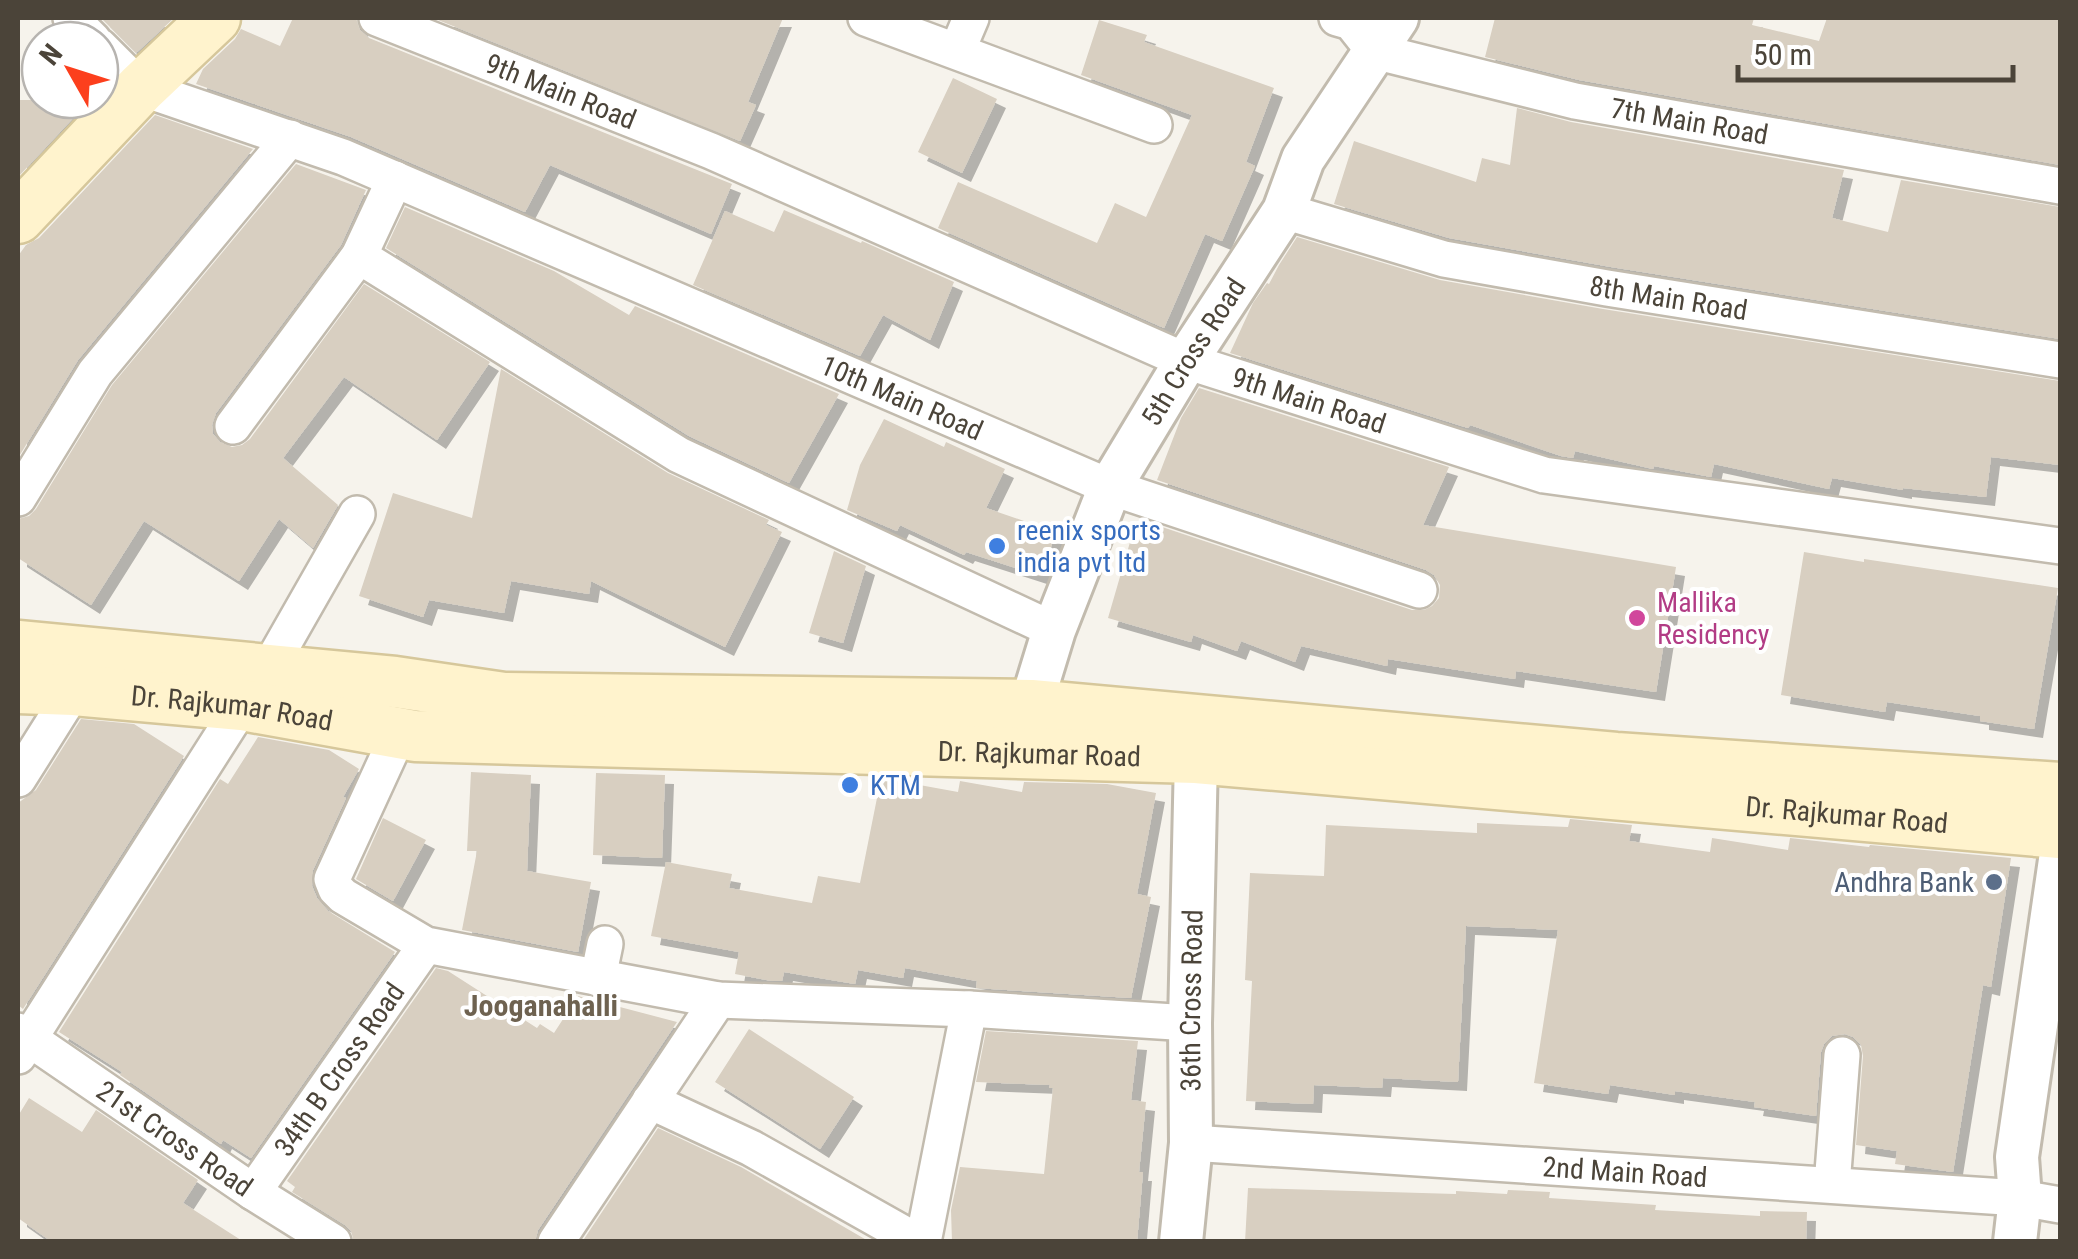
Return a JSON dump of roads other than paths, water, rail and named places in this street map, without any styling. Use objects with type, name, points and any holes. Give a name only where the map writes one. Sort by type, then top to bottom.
[{"type":"main road","points":[[18,218],[141,88],[215,18]]},
{"type":"main road","name":"Dr. Rajkumar Road","points":[[18,646],[255,687],[415,736],[1029,729],[1196,758],[2060,834]]},
{"type":"main road","name":"Dr. Rajkumar Road","points":[[18,688],[395,682],[504,698],[1616,758],[2060,788]]},
{"type":"street","name":"9th Main Road","points":[[377,18],[712,151],[1186,362],[1544,475],[2060,546]]},
{"type":"street","points":[[866,18],[1154,125]]},
{"type":"street","points":[[957,51],[971,18]]},
{"type":"street","name":"7th Main Road","points":[[1337,18],[1574,100],[2060,186]]},
{"type":"street","name":"5th Cross Road","points":[[1029,729],[1054,630],[1110,486],[1284,211],[1302,158],[1385,34]]},
{"type":"street","points":[[120,66],[141,88]]},
{"type":"street","name":"10th Main Road","points":[[141,88],[343,157],[1110,486],[1418,590]]},
{"type":"street","points":[[18,498],[95,374],[290,138]]},
{"type":"street","points":[[233,426],[359,256],[395,179]]},
{"type":"street","name":"8th Main Road","points":[[1284,211],[1444,259],[2060,360]]},
{"type":"street","points":[[359,256],[679,454],[1054,630]]},
{"type":"street","points":[[21,1042],[255,687],[357,514]]},
{"type":"street","points":[[18,778],[74,690]]},
{"type":"street","points":[[399,733],[332,879],[343,896],[426,945],[601,961],[718,1000],[969,1009],[1190,1023]]},
{"type":"street","name":"36th Cross Road","points":[[1181,1242],[1191,1144],[1196,758]]},
{"type":"street","points":[[2040,1201],[2016,1157],[2060,860]]},
{"type":"street","name":"34th B Cross Road","points":[[253,1192],[426,945]]},
{"type":"street","points":[[2015,1242],[2040,1201],[2036,1160],[2060,983]]},
{"type":"street","points":[[556,1242],[718,1000]]},
{"type":"street","points":[[650,1101],[751,1148],[920,1242],[969,1009]]},
{"type":"street","name":"21st Cross Road","points":[[21,1042],[333,1242]]},
{"type":"street","points":[[1832,1185],[1842,1055]]},
{"type":"street","name":"2nd Main Road","points":[[1191,1144],[2040,1201]]},
{"type":"place","name":"reenix sports india pvt ltd","points":[[997,546]]},
{"type":"place","name":"Mallika Residency","points":[[1637,618]]},
{"type":"place","name":"KTM","points":[[850,785]]},
{"type":"place","name":"Andhra Bank","points":[[1994,882]]},
{"type":"district","name":"Jooganahalli","points":[[541,1006]]}]
